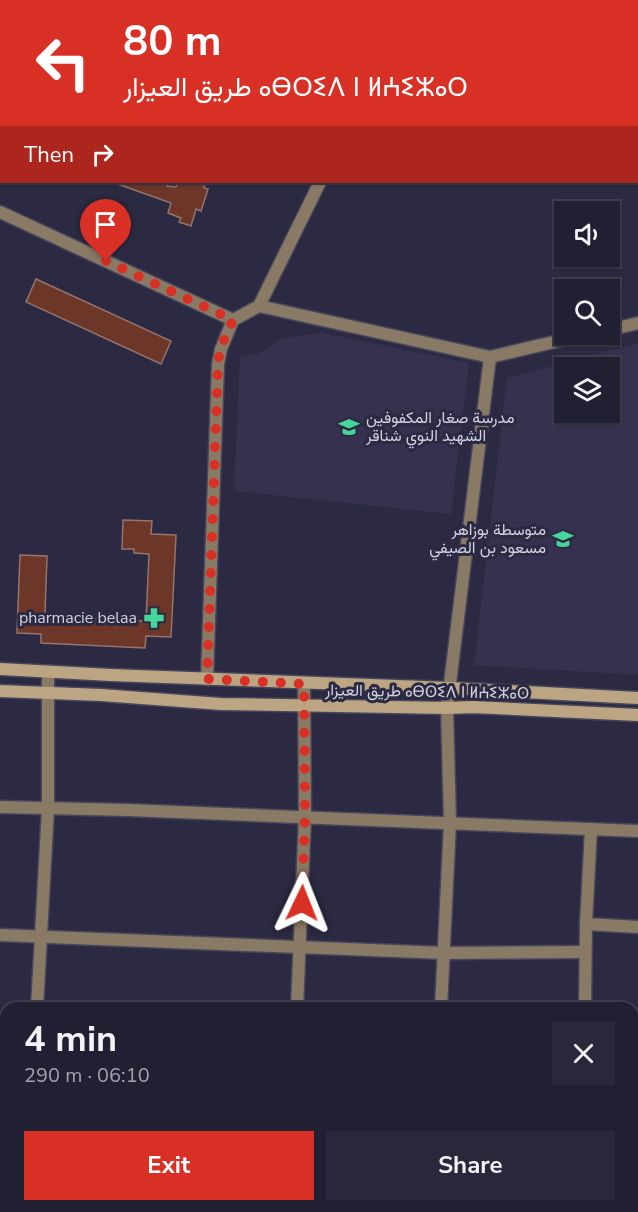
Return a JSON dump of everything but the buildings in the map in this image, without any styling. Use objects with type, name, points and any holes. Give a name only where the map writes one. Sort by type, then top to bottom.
[{"type":"main road","name":"طريق العيزار ⴰⴱⵔⵉⴷ ⵏ ⵍⵄⵉⵣⴰⵔ","points":[[0,669],[638,698]]},
{"type":"main road","name":"طريق العيزار ⴰⴱⵔⵉⴷ ⵏ ⵍⵄⵉⵣⴰⵔ","points":[[0,691],[221,704],[447,708],[473,706],[638,715]]},
{"type":"street","points":[[207,679],[220,349],[233,320],[259,306],[320,183]]},
{"type":"street","points":[[0,212],[233,320]]},
{"type":"street","points":[[259,306],[490,357],[554,342]]},
{"type":"street","points":[[620,327],[638,323]]},
{"type":"street","points":[[441,1002],[450,822],[447,708],[490,357]]},
{"type":"street","points":[[37,1002],[48,808],[48,672]]},
{"type":"street","points":[[297,1002],[305,816],[304,684]]},
{"type":"street","points":[[0,807],[305,816],[638,831]]},
{"type":"street","points":[[585,1002],[585,924],[591,829]]},
{"type":"street","points":[[585,924],[638,927]]},
{"type":"street","points":[[0,936],[444,953],[585,952]]},
{"type":"shaded area","name":"مدرسة صغار المكفوفين الشهيد النوي شناقر","points":[[323,333],[469,363],[451,514],[234,491],[240,357],[258,354],[282,338]]},
{"type":"shaded area","name":"متوسطة بوزاهر مسعود بن الصيفي","points":[[638,343],[638,675],[474,665],[507,378],[554,365],[554,423],[620,423],[620,357],[586,357]]},
{"type":"place","name":"مدرسة صغار المكفوفين الشهيد النوي شناقر","points":[[349,427]]},
{"type":"place","name":"متوسطة بوزاهر مسعود بن الصيفي","points":[[563,539]]},
{"type":"place","name":"pharmacie belaa","points":[[154,618]]},
{"type":"route","points":[[106,261],[233,320],[220,349],[218,364],[207,679],[304,684],[305,816],[302,903]]}]
